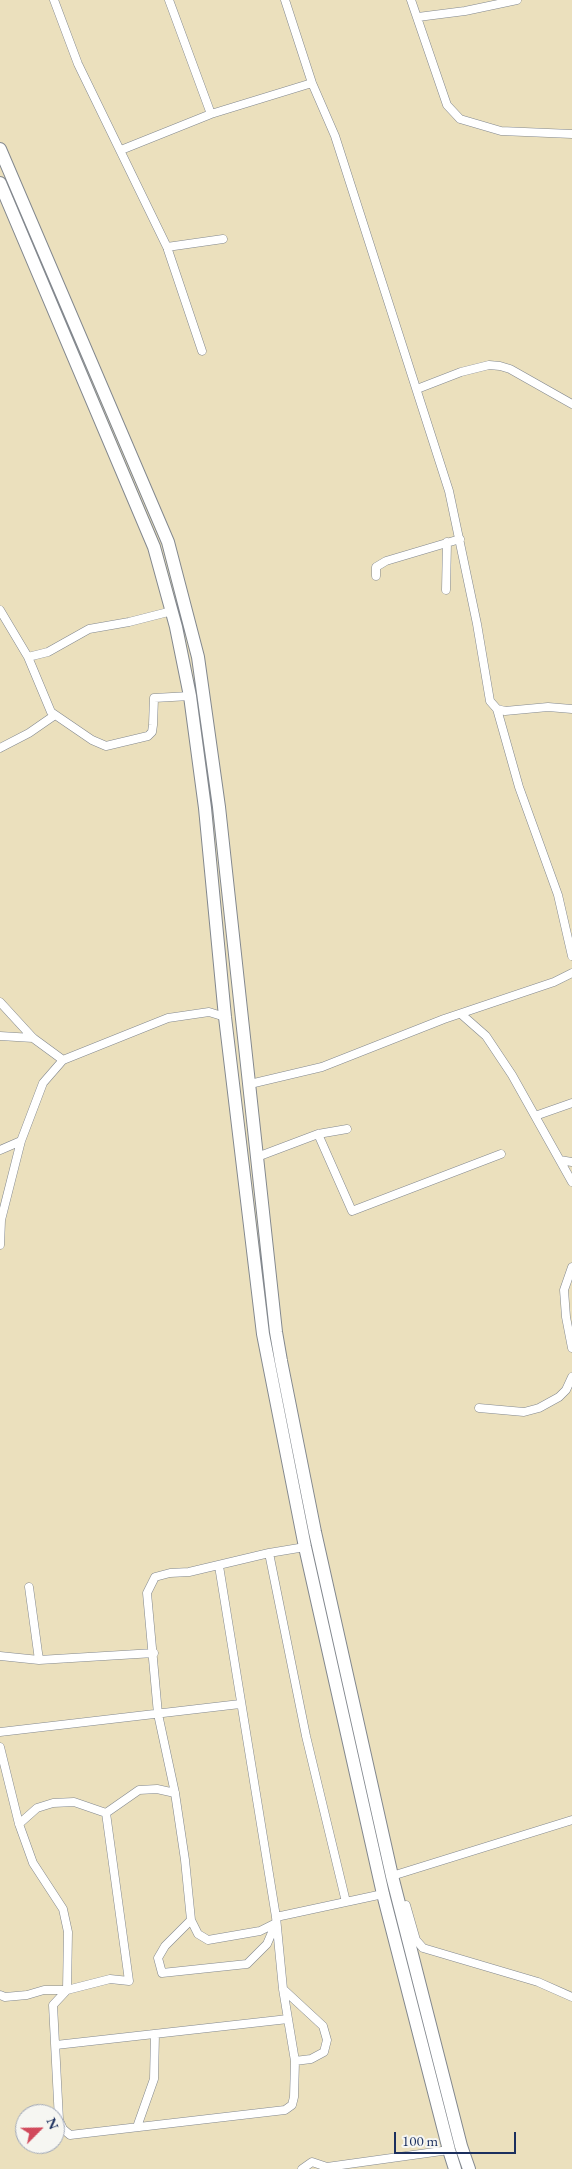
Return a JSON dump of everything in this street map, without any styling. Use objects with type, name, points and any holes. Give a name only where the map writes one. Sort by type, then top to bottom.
[{"type":"main road","points":[[0,149],[168,542],[186,607],[200,670],[219,807],[276,1332],[315,1532],[358,1722],[461,2146],[469,2169]]},
{"type":"main road","points":[[0,183],[154,547],[172,610],[186,671],[206,808],[225,1017],[263,1334],[305,1548],[383,1894],[448,2150],[455,2169]]},
{"type":"main road","points":[[186,671],[200,670]]},
{"type":"main road","points":[[344,1724],[358,1722]]},
{"type":"street","points":[[54,0],[78,64],[167,247],[202,351]]},
{"type":"street","points":[[169,0],[212,114]]},
{"type":"street","points":[[285,0],[312,83],[335,136],[418,389],[449,492],[460,539],[490,701],[497,709],[519,787],[558,895],[572,956]]},
{"type":"street","points":[[411,0],[447,105],[460,119],[502,131],[572,134]]},
{"type":"street","points":[[418,16],[465,11],[517,0]]},
{"type":"street","points":[[120,150],[212,114],[312,83]]},
{"type":"street","points":[[167,247],[223,238]]},
{"type":"street","points":[[418,389],[461,372],[489,365],[500,366],[510,369],[572,404]]},
{"type":"street","points":[[376,576],[376,567],[386,561],[460,539]]},
{"type":"street","points":[[446,590],[447,542]]},
{"type":"street","points":[[0,610],[28,656],[51,712],[92,740],[106,746],[117,745],[148,736],[152,732],[154,698],[190,696]]},
{"type":"street","points":[[28,656],[48,652],[89,629],[130,622],[172,610]]},
{"type":"street","points":[[497,709],[504,711],[548,707],[572,709]]},
{"type":"street","points":[[0,748],[30,733],[55,714]]},
{"type":"street","points":[[250,1084],[322,1068],[461,1014],[554,982],[572,973]]},
{"type":"street","points":[[0,1002],[33,1038],[63,1060]]},
{"type":"street","points":[[0,1245],[1,1220],[21,1141],[43,1083],[63,1060],[168,1018],[209,1012],[225,1017]]},
{"type":"street","points":[[461,1014],[486,1036],[512,1076],[572,1182]]},
{"type":"street","points":[[0,1036],[33,1038]]},
{"type":"street","points":[[535,1116],[572,1103]]},
{"type":"street","points":[[257,1157],[318,1134],[348,1129]]},
{"type":"street","points":[[318,1134],[352,1211],[501,1154]]},
{"type":"street","points":[[0,1150],[21,1141]]},
{"type":"street","points":[[560,1160],[572,1162]]},
{"type":"street","points":[[572,1267],[564,1290],[572,1348]]},
{"type":"street","points":[[479,1408],[524,1412],[539,1408],[559,1397],[566,1390],[572,1377]]},
{"type":"street","points":[[305,1548],[269,1553],[219,1566],[155,1577],[147,1593],[154,1653],[158,1714],[175,1793],[185,1860],[191,1920],[198,1934],[208,1940],[260,1931],[276,1920],[383,1894]]},
{"type":"street","points":[[269,1553],[306,1736],[346,1902]]},
{"type":"street","points":[[0,1747],[19,1824],[41,1879],[63,1910],[68,1932],[67,1990],[53,2005],[59,2120],[63,2129],[70,2135],[285,2110],[292,2105],[295,2062],[283,1989],[276,1920],[219,1566]]},
{"type":"street","points":[[29,1587],[39,1660]]},
{"type":"street","points":[[0,1656],[39,1660],[154,1653]]},
{"type":"street","points":[[0,1732],[240,1704]]},
{"type":"street","points":[[106,1813],[139,1790],[157,1789],[175,1793]]},
{"type":"street","points":[[19,1824],[37,1808],[53,1803],[74,1802],[106,1813]]},
{"type":"street","points":[[0,1995],[5,1997],[26,1995],[44,1990],[67,1990],[110,1979],[129,1980],[106,1813]]},
{"type":"street","points":[[572,1820],[394,1875],[416,1940],[423,1948],[538,1982],[572,1997]]},
{"type":"street","points":[[191,1920],[165,1946],[158,1958],[162,1973],[247,1964],[267,1944],[276,1920]]},
{"type":"street","points":[[283,1989],[324,2026],[327,2040],[324,2052],[312,2059],[295,2062]]},
{"type":"street","points":[[56,2046],[288,2020]]},
{"type":"street","points":[[137,2127],[154,2079],[155,2034]]},
{"type":"street","points":[[302,2169],[312,2162],[327,2168],[448,2150]]}]
